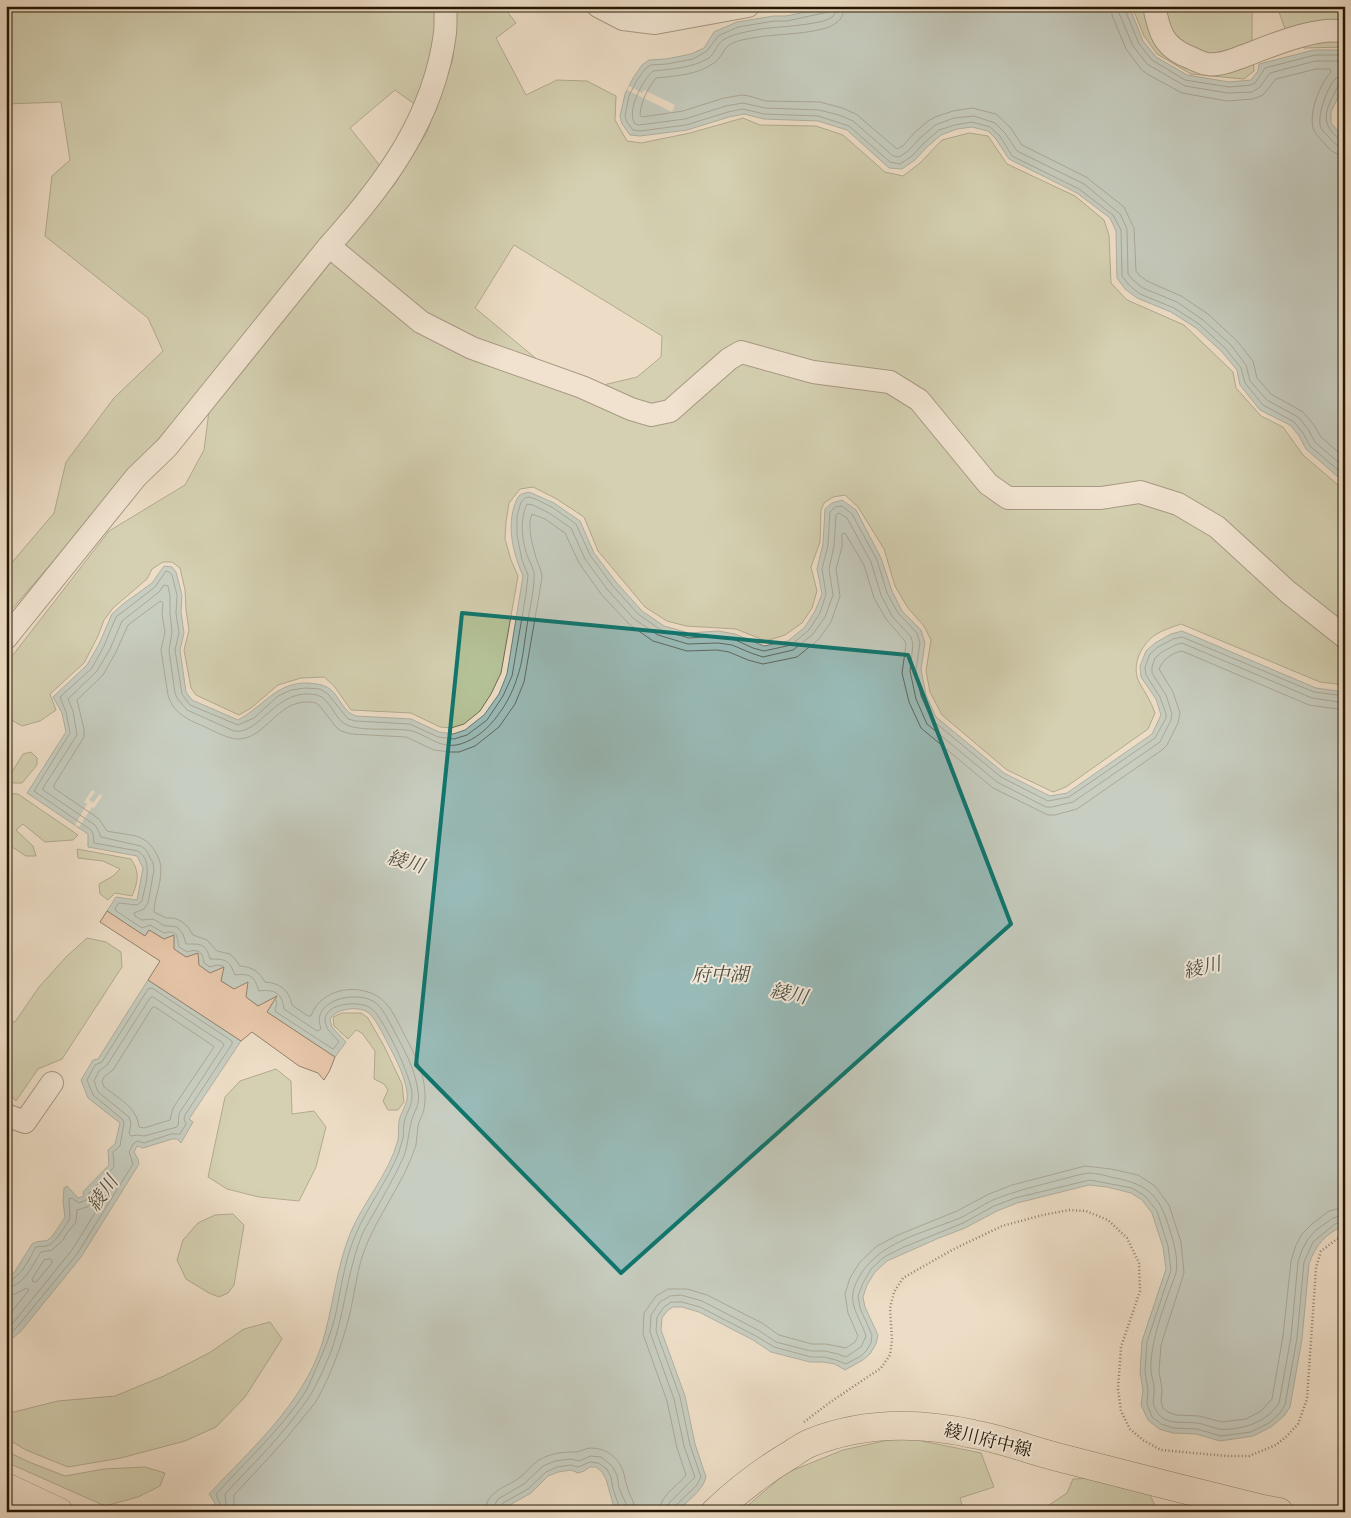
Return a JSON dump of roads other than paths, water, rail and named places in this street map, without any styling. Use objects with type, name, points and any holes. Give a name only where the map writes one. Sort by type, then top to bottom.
[{"type":"main road","name":"綾川府中線","points":[[715,1512],[738,1490],[772,1465],[808,1444],[844,1432],[898,1425],[936,1427],[975,1434],[1054,1456],[1279,1512]]},
{"type":"main road","points":[[6,1487],[59,1512]]},
{"type":"street","points":[[6,638],[136,477],[166,447],[388,174],[412,137],[429,98],[445,33],[446,6]]},
{"type":"street","points":[[598,6],[623,19],[655,23],[744,7]]},
{"type":"street","points":[[1154,6],[1158,27],[1165,41],[1178,53],[1206,64],[1223,63],[1291,39],[1327,31],[1345,32]]},
{"type":"street","points":[[329,246],[421,322],[472,348],[582,387],[630,409],[651,415],[670,411],[729,359],[741,352],[813,372],[890,382],[919,400],[988,484],[1008,498],[1101,498],[1140,492],[1178,504],[1217,527],[1288,592],[1345,637]]},
{"type":"street","points":[[6,1115],[25,1122],[52,1082]]},
{"type":"water","points":[[835,6],[1129,6],[1143,41],[1156,57],[1187,75],[1229,82],[1251,80],[1258,71],[1259,64],[1314,50],[1345,50],[1345,83],[1331,112],[1331,123],[1345,139],[1345,483],[1306,449],[1290,425],[1260,410],[1240,385],[1237,370],[1222,352],[1196,328],[1171,312],[1137,298],[1125,289],[1117,278],[1116,231],[1110,218],[1077,193],[1009,159],[996,139],[988,131],[972,127],[957,129],[941,135],[915,160],[902,169],[889,168],[847,130],[818,121],[764,119],[744,114],[687,130],[640,136],[630,135],[622,124],[620,116],[625,94],[642,65],[649,60],[691,54],[704,48],[714,32],[737,22],[786,16]]},
{"type":"water","name":"府中湖","points":[[529,492],[554,503],[580,521],[594,553],[616,582],[642,611],[664,626],[689,633],[718,631],[735,634],[764,646],[788,641],[805,627],[815,611],[822,594],[817,569],[823,544],[825,509],[832,503],[842,500],[856,510],[881,558],[892,591],[902,611],[921,630],[925,643],[921,669],[926,695],[936,717],[1004,773],[1050,796],[1067,793],[1152,734],[1161,715],[1156,699],[1141,677],[1140,666],[1146,651],[1155,643],[1171,634],[1182,631],[1316,688],[1345,692],[1345,1226],[1332,1232],[1322,1240],[1314,1251],[1309,1264],[1302,1339],[1290,1407],[1284,1416],[1271,1427],[1253,1436],[1220,1441],[1196,1434],[1173,1433],[1159,1429],[1148,1420],[1141,1405],[1143,1390],[1140,1372],[1142,1341],[1166,1269],[1163,1247],[1152,1213],[1142,1200],[1131,1193],[1089,1185],[1017,1203],[965,1228],[887,1261],[875,1272],[867,1285],[863,1297],[865,1307],[878,1335],[876,1344],[870,1354],[863,1360],[845,1370],[835,1364],[810,1362],[771,1352],[753,1340],[699,1312],[682,1307],[673,1307],[667,1311],[662,1318],[661,1330],[685,1396],[695,1444],[706,1477],[698,1492],[676,1512],[617,1512],[602,1472],[596,1467],[590,1467],[578,1473],[571,1470],[548,1476],[531,1493],[506,1507],[503,1512],[207,1512],[215,1503],[209,1494],[274,1425],[302,1387],[313,1366],[326,1330],[345,1247],[355,1222],[389,1165],[398,1140],[399,1121],[407,1100],[407,1092],[394,1056],[376,1022],[366,1011],[361,1009],[343,1010],[333,1015],[330,1019],[332,1027],[346,1042],[335,1057],[267,1012],[272,1004],[270,1002],[262,1008],[171,947],[170,937],[166,940],[149,930],[145,936],[107,911],[116,897],[137,900],[143,868],[137,856],[88,847],[88,834],[27,793],[66,732],[62,713],[53,697],[87,665],[99,644],[112,614],[152,583],[164,566],[172,567],[176,572],[182,595],[181,612],[184,633],[180,650],[186,692],[192,700],[238,720],[278,691],[297,684],[308,683],[322,685],[330,689],[345,708],[356,716],[411,719],[439,732],[453,734],[465,730],[484,715],[499,694],[507,674],[523,576],[512,542],[512,516],[520,495]]},
{"type":"water","name":"綾川","points":[[148,980],[241,1041],[189,1119],[193,1122],[181,1143],[177,1139],[172,1139],[143,1148],[137,1146],[134,1152],[139,1164],[81,1257],[21,1331],[6,1344],[6,1277],[14,1273],[32,1244],[48,1240],[65,1217],[64,1188],[67,1186],[78,1198],[84,1196],[83,1192],[109,1165],[108,1150],[115,1144],[120,1123],[88,1098],[81,1080],[93,1060],[98,1059]]}]
